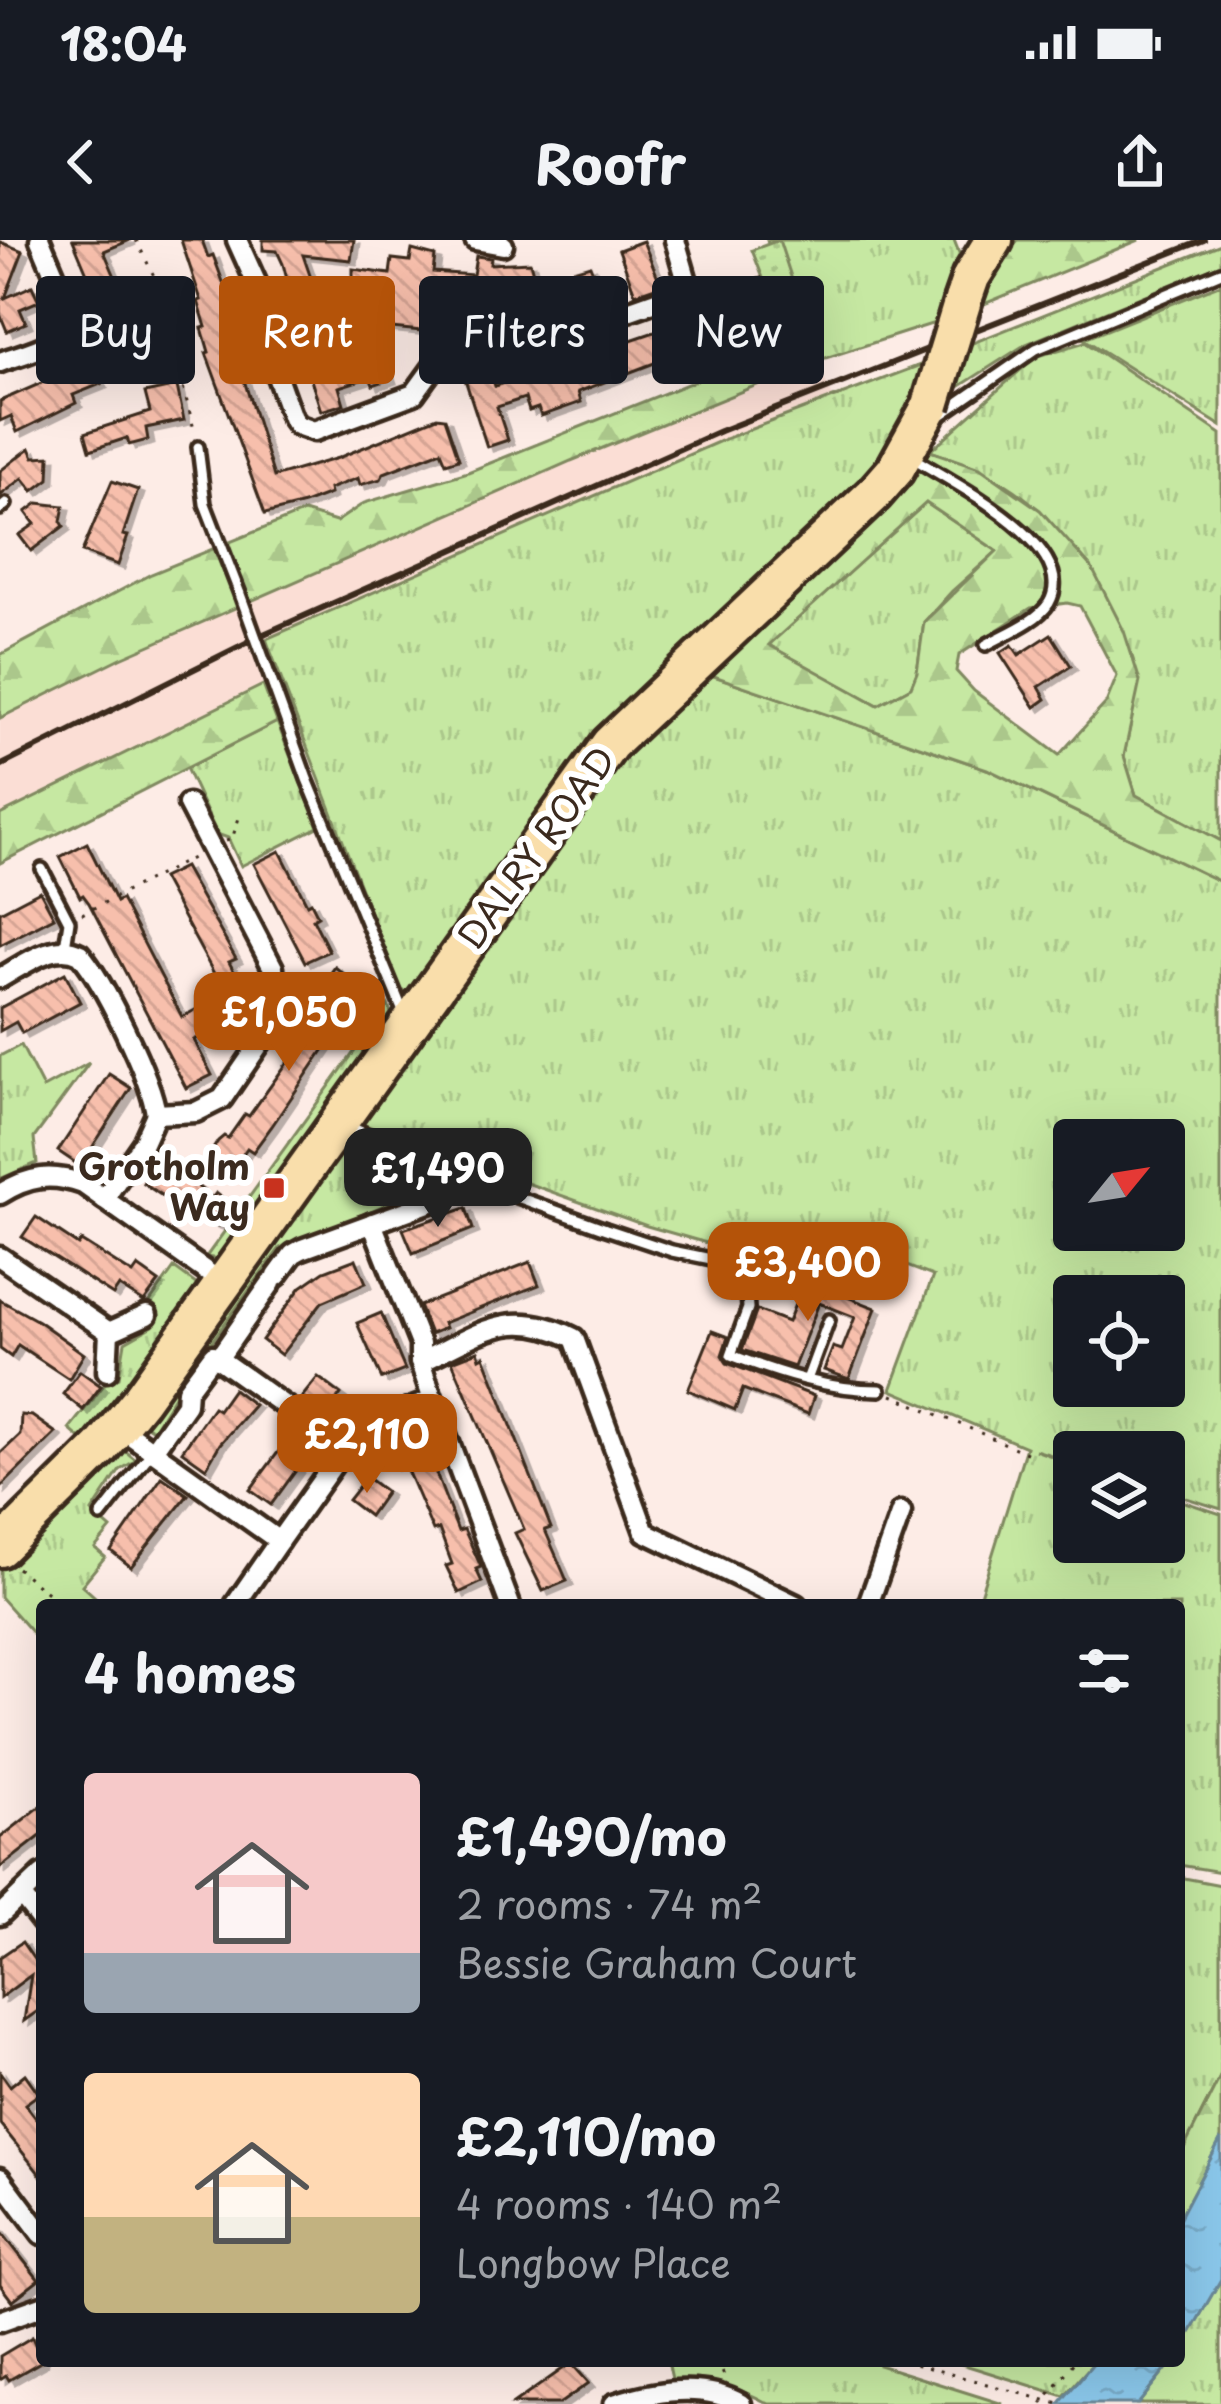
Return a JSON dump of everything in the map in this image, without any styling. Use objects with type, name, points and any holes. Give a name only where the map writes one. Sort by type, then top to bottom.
[{"type":"highway","points":[[920,428],[971,277],[994,240]]},
{"type":"highway","name":"DALRY ROAD","points":[[8,1557],[119,1427],[610,745],[874,494],[920,428]]},
{"type":"street","points":[[0,362],[62,338],[71,326],[72,316],[40,240]]},
{"type":"street","points":[[237,240],[260,291],[270,357],[292,418],[296,425],[314,431],[413,394],[455,336],[474,324],[519,340],[542,341],[674,295],[686,278],[675,240]]},
{"type":"street","points":[[475,240],[503,244]]},
{"type":"street","points":[[156,1114],[196,1112],[222,1099],[278,1007],[273,968],[188,804]]},
{"type":"street","points":[[0,978],[65,947],[86,961],[151,1090],[156,1114],[143,1143],[104,1199]]},
{"type":"street","points":[[0,1194],[34,1177],[83,1184],[224,1284]]},
{"type":"street","points":[[154,1449],[186,1404],[187,1390],[292,1254],[431,1202]]},
{"type":"street","points":[[372,1223],[420,1344],[420,1362],[433,1400],[508,1599]]},
{"type":"street","points":[[0,1257],[109,1332]]},
{"type":"street","points":[[109,1332],[147,1315]]},
{"type":"street","points":[[420,1362],[505,1322],[530,1323],[574,1339],[645,1532],[784,1599]]},
{"type":"street","points":[[107,1371],[109,1332]]},
{"type":"street","points":[[216,1357],[344,1448]]},
{"type":"street","points":[[239,1599],[344,1448],[364,1427],[433,1400]]},
{"type":"street","points":[[119,1427],[280,1541]]},
{"type":"street","points":[[870,1599],[901,1512]]},
{"type":"street","points":[[0,1915],[36,1881]]},
{"type":"street","points":[[22,1894],[36,1914]]},
{"type":"street","points":[[0,2178],[36,2226]]},
{"type":"street","points":[[0,2321],[36,2308]]},
{"type":"street","points":[[614,2404],[668,2391],[698,2391],[741,2404]]},
{"type":"lane","points":[[986,645],[1038,614],[1049,602],[1054,584],[1046,554],[920,428],[1036,349],[1221,272]]},
{"type":"lane","points":[[198,446],[205,504],[307,779],[408,1024]]},
{"type":"lane","points":[[42,869],[70,920],[65,947]]},
{"type":"lane","points":[[340,1121],[388,1147],[606,1229],[672,1251],[727,1262],[742,1271],[749,1285],[748,1308],[731,1355],[782,1375],[808,1377],[846,1390],[880,1390]]},
{"type":"lane","points":[[808,1377],[829,1320]]},
{"type":"lane","points":[[101,1516],[154,1449]]},
{"type":"path","points":[[136,240],[155,278],[198,446]]},
{"type":"path","points":[[70,920],[232,838],[239,818]]},
{"type":"path","points":[[880,1390],[1034,1456]]},
{"type":"path","points":[[8,1557],[55,1599]]},
{"type":"path","points":[[926,2367],[1059,2404]]},
{"type":"path","points":[[1042,2404],[1070,2367]]},
{"type":"shaded area","points":[[824,378],[833,397],[725,439],[250,645],[263,685],[0,815],[0,718],[121,658],[571,461],[760,384],[824,384]]},
{"type":"green space","points":[[767,240],[954,240],[963,263],[938,322],[824,358],[824,276],[789,276],[778,241],[768,244]]},
{"type":"green space","points":[[779,240],[791,276],[762,276],[752,250]]},
{"type":"green space","points":[[1018,240],[1139,240],[977,307],[992,270]]},
{"type":"green space","points":[[1221,244],[1221,264],[1026,344],[954,390],[965,346]]},
{"type":"green space","points":[[1221,284],[1221,426],[1084,339]]},
{"type":"green space","points":[[1085,342],[1221,434],[1221,841],[1136,795],[1124,756],[1139,681],[1053,526],[997,479],[930,451],[1035,357]]},
{"type":"green space","points":[[923,364],[907,429],[876,473],[642,688],[590,742],[419,991],[400,991],[266,639],[725,439]]},
{"type":"green space","points":[[688,384],[760,384],[571,461],[121,658],[0,718],[0,655],[151,574],[304,512],[336,522],[364,503],[468,472]]},
{"type":"green space","points":[[930,451],[980,468],[1040,510],[1092,568],[1124,631],[1140,681],[1124,756],[1136,795],[1221,841],[1221,882],[987,769],[705,673],[904,485]],"holes":[[[926,503],[997,551],[924,622],[911,687],[878,705],[769,645]],[[1080,606],[1117,676],[1106,703],[1059,755],[974,691],[956,671],[959,655],[1031,608]]]},
{"type":"green space","points":[[926,503],[997,551],[924,622],[911,687],[878,705],[768,645]]},
{"type":"green space","points":[[705,673],[987,769],[1221,882],[1221,1509],[1185,1498],[1185,1431],[1053,1431],[1053,1456],[1035,1450],[1053,1456],[1053,1563],[1185,1563],[1185,1502],[1221,1514],[1221,1872],[1185,1866],[1185,1599],[979,1599],[1026,1447],[891,1390],[933,1276],[803,1226],[717,1235],[710,1244],[359,1123],[618,755]]},
{"type":"green space","points":[[263,685],[277,722],[0,863],[0,815]]},
{"type":"green space","points":[[277,722],[318,827],[241,866],[228,838],[217,834],[186,768]]},
{"type":"green space","points":[[388,1005],[393,1018],[219,1259],[206,1257]]},
{"type":"green space","points":[[21,1045],[43,1088],[89,1063],[34,1138],[37,1163],[0,1179],[0,1056]]},
{"type":"green space","points":[[347,1134],[449,1179],[280,1248],[153,1430],[145,1425]]},
{"type":"green space","points":[[174,1268],[196,1284],[197,1290],[84,1442],[69,1429],[107,1381],[119,1377],[125,1342],[153,1326],[155,1316],[147,1306]]},
{"type":"green space","points":[[124,1450],[136,1460],[120,1470],[92,1512],[111,1529],[95,1548],[105,1557],[82,1585],[97,1599],[36,1599],[36,1637],[0,1597],[0,1568],[31,1538],[35,1541]]},
{"type":"green space","points":[[1185,1878],[1221,1885],[1221,2075],[1185,2146]]},
{"type":"green space","points":[[1221,2075],[1221,2139],[1185,2208],[1185,2146]]},
{"type":"green space","points":[[1221,2279],[1221,2404],[1138,2404],[1168,2367],[1185,2367],[1185,2342]]},
{"type":"green space","points":[[669,2367],[885,2367],[1003,2404],[769,2404],[722,2385],[672,2379]]},
{"type":"green space","points":[[971,2367],[1090,2367],[1064,2396]]},
{"type":"water","points":[[1221,2139],[1221,2279],[1185,2342],[1185,2208]]},
{"type":"water","points":[[1090,2367],[1168,2367],[1138,2404],[1059,2404]]},
{"type":"building","points":[[73,240],[130,240],[104,251],[115,276],[88,276]]},
{"type":"building","points":[[181,240],[202,240],[208,257],[213,255],[221,276],[219,384],[245,384],[274,477],[338,458],[437,417],[445,418],[459,459],[446,463],[441,451],[384,473],[381,479],[360,485],[358,478],[329,489],[330,494],[265,514],[206,353],[202,328],[206,327]]},
{"type":"building","points":[[263,240],[354,240],[351,260],[303,255],[310,276],[286,276],[277,251],[263,250]]},
{"type":"building","points":[[643,241],[657,276],[652,276],[652,288],[635,294],[619,250]]},
{"type":"building","points":[[0,242],[23,251],[5,298],[32,286],[36,302],[20,309],[26,323],[7,331],[0,314]]},
{"type":"building","points":[[412,250],[435,256],[433,272],[473,275],[476,256],[491,258],[490,264],[530,262],[534,276],[419,276],[419,331],[395,328],[395,276],[353,276],[353,269],[390,274],[392,259],[410,261]]},
{"type":"building","points":[[590,265],[594,276],[552,276]]},
{"type":"building","points":[[652,333],[652,364],[628,373],[628,341]]},
{"type":"building","points":[[39,384],[101,384],[73,395],[76,403],[17,432],[11,416],[0,421],[0,401]]},
{"type":"building","points":[[312,384],[348,384],[339,387],[344,404],[321,411]]},
{"type":"building","points":[[467,384],[599,384],[578,392],[581,402],[541,416],[538,408],[529,411],[525,398],[497,407],[508,440],[487,447]]},
{"type":"building","points":[[177,386],[184,420],[146,428],[148,440],[129,445],[127,438],[90,450],[85,433],[150,412],[145,393]]},
{"type":"building","points":[[30,448],[34,457],[50,456],[49,479],[33,491],[23,478],[0,496],[0,471]]},
{"type":"building","points":[[112,481],[138,490],[118,565],[82,552]]},
{"type":"building","points":[[38,503],[64,506],[64,526],[31,551],[19,535],[35,524],[26,512]]},
{"type":"building","points":[[1051,634],[1071,666],[1039,687],[1046,699],[1035,707],[1000,653],[1012,645],[1019,655]]},
{"type":"building","points":[[87,843],[182,1017],[225,994],[162,878],[184,867],[236,959],[229,962],[254,1009],[194,1040],[212,1075],[186,1088],[60,857]]},
{"type":"building","points":[[280,851],[318,916],[313,919],[329,951],[305,962],[254,864]]},
{"type":"building","points":[[40,891],[54,917],[0,945],[0,912]]},
{"type":"building","points":[[335,967],[358,985],[342,1007],[349,1012],[253,1152],[247,1148],[231,1172],[208,1157],[245,1114],[249,1116],[300,1045],[314,1021],[310,1018],[328,992],[323,988]]},
{"type":"building","points":[[65,973],[80,1002],[22,1033],[16,1022],[0,1031],[0,1008]]},
{"type":"building","points":[[109,1074],[131,1088],[80,1166],[58,1151]]},
{"type":"building","points":[[167,1162],[212,1198],[216,1193],[233,1206],[219,1226],[192,1216],[143,1183],[152,1169],[159,1174]]},
{"type":"building","points":[[466,1208],[473,1229],[413,1253],[403,1229]]},
{"type":"building","points":[[36,1217],[78,1245],[81,1241],[133,1274],[138,1267],[159,1282],[144,1302],[119,1286],[113,1295],[22,1237]]},
{"type":"building","points":[[794,1253],[811,1259],[803,1280],[876,1308],[849,1379],[824,1370],[833,1347],[842,1350],[855,1317],[819,1303],[794,1367],[742,1350],[757,1310],[788,1322],[799,1294],[781,1286]]},
{"type":"building","points":[[356,1259],[366,1283],[322,1302],[281,1355],[262,1340],[301,1287],[324,1271]]},
{"type":"building","points":[[530,1262],[539,1285],[443,1323],[445,1328],[430,1334],[419,1306]]},
{"type":"building","points":[[0,1300],[84,1354],[69,1379],[18,1345],[11,1357],[0,1349]]},
{"type":"building","points":[[381,1313],[405,1370],[382,1379],[357,1323]]},
{"type":"building","points":[[712,1331],[728,1337],[722,1355],[727,1363],[814,1396],[808,1414],[743,1389],[735,1410],[688,1390]]},
{"type":"building","points":[[478,1351],[480,1358],[484,1356],[551,1528],[545,1530],[567,1581],[543,1591],[515,1533],[524,1529],[452,1361]]},
{"type":"building","points":[[80,1371],[101,1386],[83,1410],[63,1394]]},
{"type":"building","points":[[318,1377],[341,1394],[325,1415],[302,1397]]},
{"type":"building","points":[[233,1389],[254,1405],[206,1468],[182,1451],[213,1407],[218,1410]]},
{"type":"building","points":[[21,1415],[32,1416],[56,1433],[0,1488],[0,1454],[20,1435]]},
{"type":"building","points":[[409,1430],[423,1461],[430,1458],[458,1531],[464,1529],[481,1567],[476,1569],[482,1582],[459,1593],[446,1566],[452,1564],[439,1529],[433,1531],[403,1461],[392,1466],[381,1442]]},
{"type":"building","points":[[290,1436],[310,1451],[271,1505],[250,1490]]},
{"type":"building","points":[[162,1477],[188,1495],[131,1567],[111,1551]]},
{"type":"building","points":[[366,1477],[386,1492],[369,1516],[348,1500]]},
{"type":"building","points":[[36,1810],[36,1840],[0,1868],[0,1838]]},
{"type":"building","points":[[22,1942],[36,1961],[36,2012],[24,2021],[31,1975],[0,1998],[0,1957]]},
{"type":"building","points":[[0,2072],[10,2086],[25,2074],[36,2090],[36,2096],[25,2104],[36,2118],[36,2169],[0,2124]]},
{"type":"building","points":[[0,2230],[36,2282],[12,2301],[0,2285]]},
{"type":"building","points":[[32,2337],[36,2364],[9,2380],[6,2375],[0,2379],[0,2356]]},
{"type":"building","points":[[565,2367],[575,2367],[589,2383],[559,2404],[513,2404]]},
{"type":"railway","points":[[0,766],[266,633],[720,431],[1204,240]]},
{"type":"place","name":"Grotholm Way","points":[[274,1188]]}]
